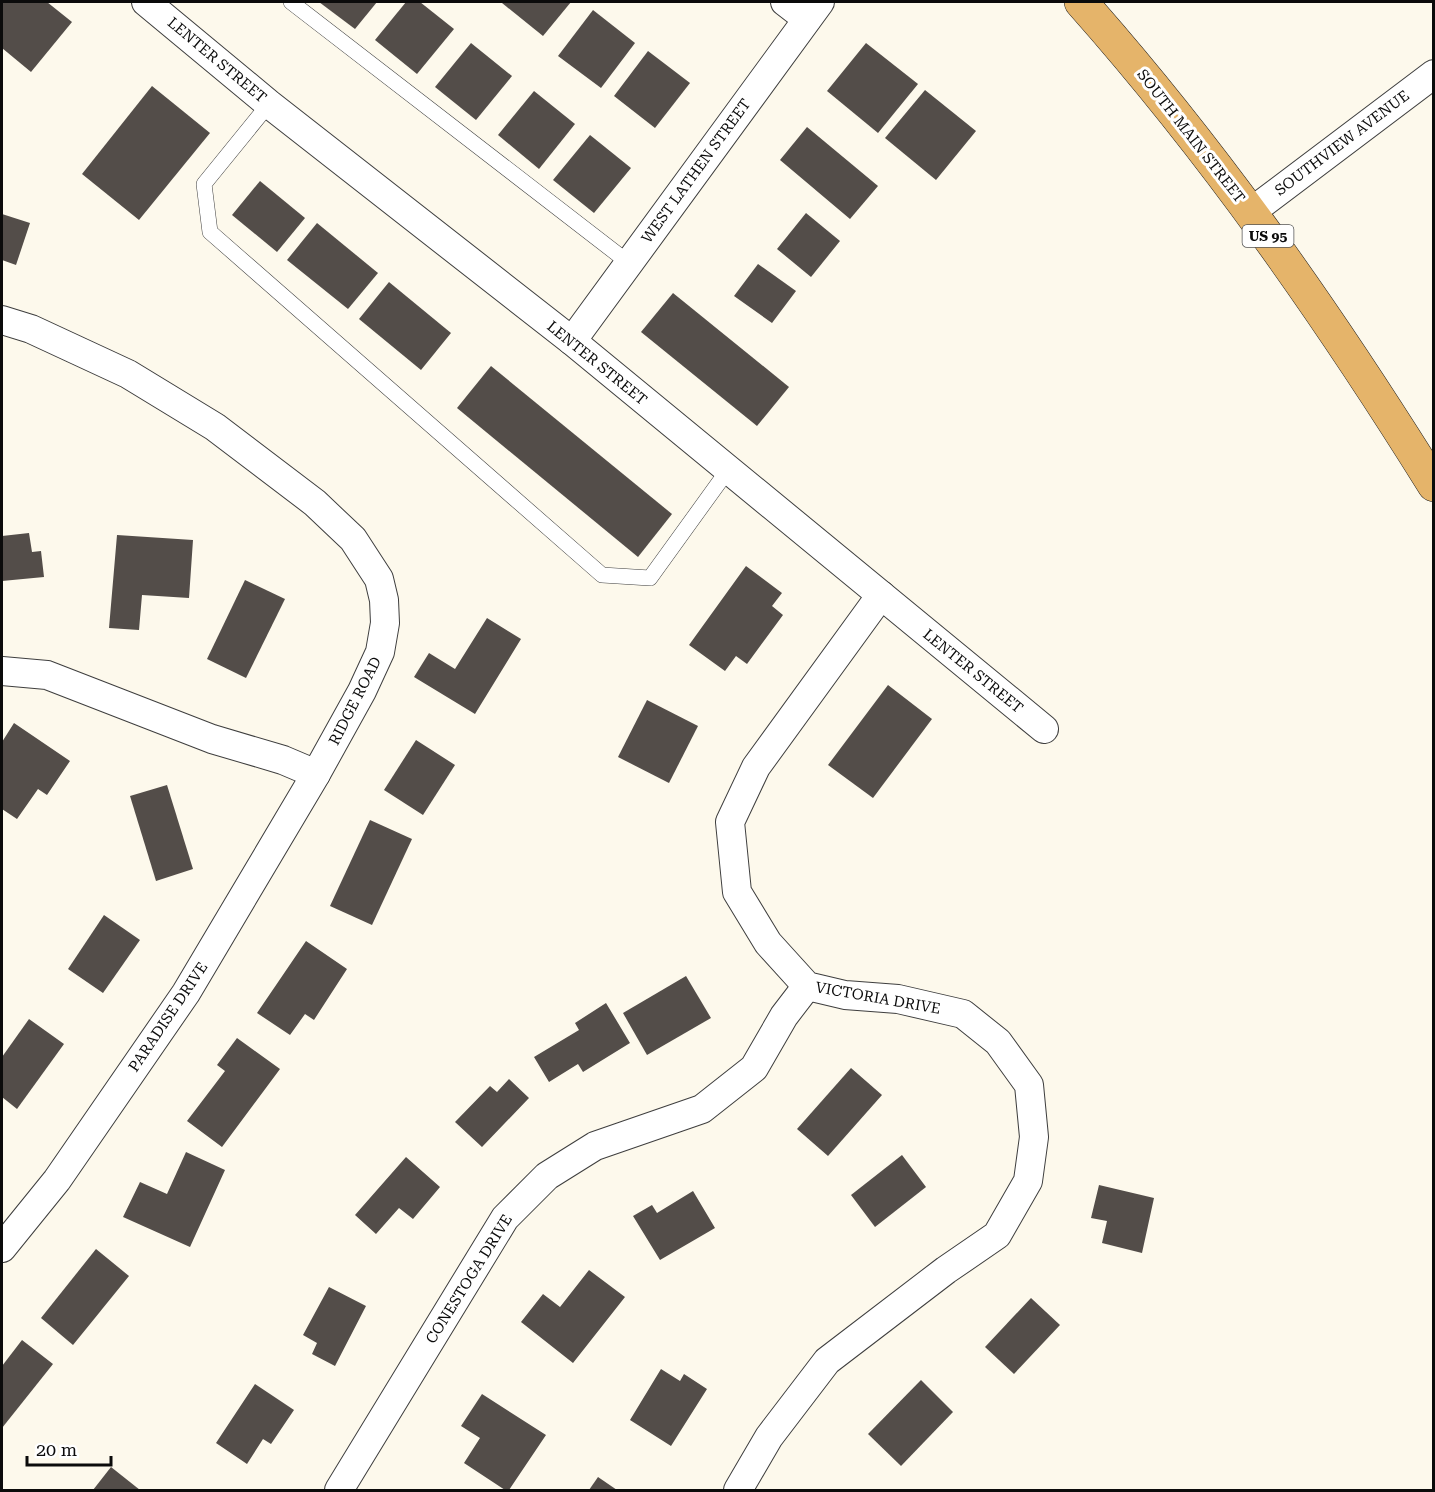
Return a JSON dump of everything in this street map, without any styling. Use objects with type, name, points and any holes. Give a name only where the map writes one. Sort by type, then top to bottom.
[{"type":"highway","name":"SOUTH MAIN STREET","points":[[1081,2],[1183,121],[1251,212],[1372,386],[1434,485]]},
{"type":"street","name":"LENTER STREET","points":[[146,2],[269,104],[572,341],[1044,729]]},
{"type":"street","name":"WEST LATHEN STREET","points":[[572,341],[629,263],[804,7]]},
{"type":"street","name":"SOUTHVIEW AVENUE","points":[[1251,212],[1434,74]]},
{"type":"street","name":"RIDGE ROAD","points":[[2,320],[31,329],[128,374],[215,427],[315,503],[353,539],[364,554],[379,579],[384,600],[385,623],[380,652],[362,691],[316,774]]},
{"type":"street","name":"VICTORIA DRIVE","points":[[738,1491],[769,1437],[827,1361],[946,1270],[997,1235],[1028,1181],[1034,1137],[1029,1085],[998,1042],[963,1014],[898,999],[845,995],[807,986],[768,944],[737,892],[730,822],[756,767],[881,596]]},
{"type":"street","points":[[2,671],[47,675],[212,740],[283,760],[316,774]]},
{"type":"street","name":"PARADISE DRIVE","points":[[2,1248],[57,1180],[186,993],[316,774]]},
{"type":"street","name":"CONESTOGA DRIVE","points":[[339,1491],[505,1218],[547,1176],[595,1146],[702,1109],[754,1068],[784,1016],[807,986]]},
{"type":"lane","points":[[291,2],[629,263]]},
{"type":"lane","points":[[269,104],[204,184],[210,232],[602,575],[650,578],[729,470]]},
{"type":"building","points":[[2,2],[47,2],[72,22],[31,72],[2,48]]},
{"type":"building","points":[[319,2],[377,2],[355,29]]},
{"type":"building","points":[[406,2],[420,2],[454,29],[417,74],[375,40]]},
{"type":"building","points":[[571,2],[543,36],[502,3]]},
{"type":"building","points":[[593,10],[635,43],[601,88],[558,56]]},
{"type":"building","points":[[471,43],[512,76],[476,120],[435,87]]},
{"type":"building","points":[[866,43],[918,84],[878,133],[827,91]]},
{"type":"building","points":[[648,51],[690,83],[655,128],[614,96]]},
{"type":"building","points":[[152,86],[210,133],[139,220],[82,174]]},
{"type":"building","points":[[925,90],[976,131],[936,180],[885,138]]},
{"type":"building","points":[[534,91],[575,124],[539,169],[498,135]]},
{"type":"building","points":[[807,127],[878,186],[850,219],[780,160]]},
{"type":"building","points":[[590,135],[631,168],[594,213],[553,180]]},
{"type":"building","points":[[260,181],[305,218],[277,252],[232,215]]},
{"type":"building","points":[[806,213],[840,241],[811,277],[777,249]]},
{"type":"building","points":[[2,214],[30,223],[16,265],[2,260]]},
{"type":"building","points":[[317,223],[378,273],[348,309],[287,260]]},
{"type":"building","points":[[758,264],[796,291],[772,323],[734,296]]},
{"type":"building","points":[[389,282],[451,333],[421,370],[359,319]]},
{"type":"building","points":[[673,293],[789,387],[757,426],[641,332]]},
{"type":"building","points":[[491,366],[672,514],[638,557],[457,408]]},
{"type":"building","points":[[29,533],[32,552],[41,551],[44,577],[2,581],[2,536]]},
{"type":"building","points":[[117,535],[193,540],[189,598],[142,595],[139,630],[109,628]]},
{"type":"building","points":[[746,566],[782,593],[772,606],[783,615],[747,664],[736,656],[725,671],[689,645]]},
{"type":"building","points":[[245,580],[285,599],[246,678],[207,659]]},
{"type":"building","points":[[487,618],[521,639],[475,714],[414,677],[429,653],[455,669]]},
{"type":"building","points":[[888,685],[932,719],[873,798],[828,765]]},
{"type":"building","points":[[647,700],[698,726],[669,783],[618,757]]},
{"type":"building","points":[[14,723],[70,761],[47,795],[38,789],[17,819],[2,809],[2,742]]},
{"type":"building","points":[[416,740],[455,765],[423,815],[384,790]]},
{"type":"building","points":[[167,785],[193,869],[156,881],[130,796]]},
{"type":"building","points":[[370,820],[412,839],[372,925],[330,906]]},
{"type":"building","points":[[104,915],[140,940],[103,993],[68,969]]},
{"type":"building","points":[[306,941],[347,969],[314,1020],[305,1014],[290,1035],[257,1013]]},
{"type":"building","points":[[686,976],[711,1018],[647,1055],[623,1013]]},
{"type":"building","points":[[606,1003],[630,1043],[583,1072],[578,1064],[549,1082],[534,1057],[579,1030],[575,1023]]},
{"type":"building","points":[[29,1019],[64,1044],[17,1109],[2,1097],[2,1057]]},
{"type":"building","points":[[237,1038],[280,1069],[222,1147],[187,1121],[225,1071],[217,1065]]},
{"type":"building","points":[[851,1068],[882,1095],[828,1156],[797,1129]]},
{"type":"building","points":[[509,1079],[529,1098],[482,1147],[455,1122],[490,1086],[497,1092]]},
{"type":"building","points":[[186,1152],[225,1170],[190,1247],[123,1217],[140,1182],[167,1194]]},
{"type":"building","points":[[902,1155],[926,1187],[875,1227],[851,1195]]},
{"type":"building","points":[[406,1157],[440,1187],[413,1219],[399,1208],[376,1234],[355,1215]]},
{"type":"building","points":[[1099,1185],[1154,1198],[1142,1253],[1102,1243],[1107,1221],[1091,1218]]},
{"type":"building","points":[[693,1191],[715,1228],[660,1260],[633,1216],[652,1205],[657,1213]]},
{"type":"building","points":[[96,1249],[129,1276],[73,1345],[41,1318]]},
{"type":"building","points":[[589,1270],[625,1297],[573,1363],[521,1322],[543,1294],[560,1307]]},
{"type":"building","points":[[329,1287],[366,1306],[335,1366],[312,1354],[317,1343],[303,1335]]},
{"type":"building","points":[[1031,1298],[1060,1325],[1014,1374],[985,1347]]},
{"type":"building","points":[[22,1340],[53,1364],[2,1428],[2,1366]]},
{"type":"building","points":[[661,1369],[680,1381],[684,1374],[707,1389],[671,1446],[630,1420]]},
{"type":"building","points":[[921,1380],[953,1412],[901,1466],[868,1434]]},
{"type":"building","points":[[255,1384],[294,1410],[271,1444],[263,1439],[247,1464],[216,1443]]},
{"type":"building","points":[[482,1394],[546,1435],[509,1490],[505,1490],[464,1463],[480,1438],[461,1426]]},
{"type":"building","points":[[111,1467],[140,1490],[93,1490]]},
{"type":"building","points":[[598,1477],[617,1490],[589,1490]]}]
